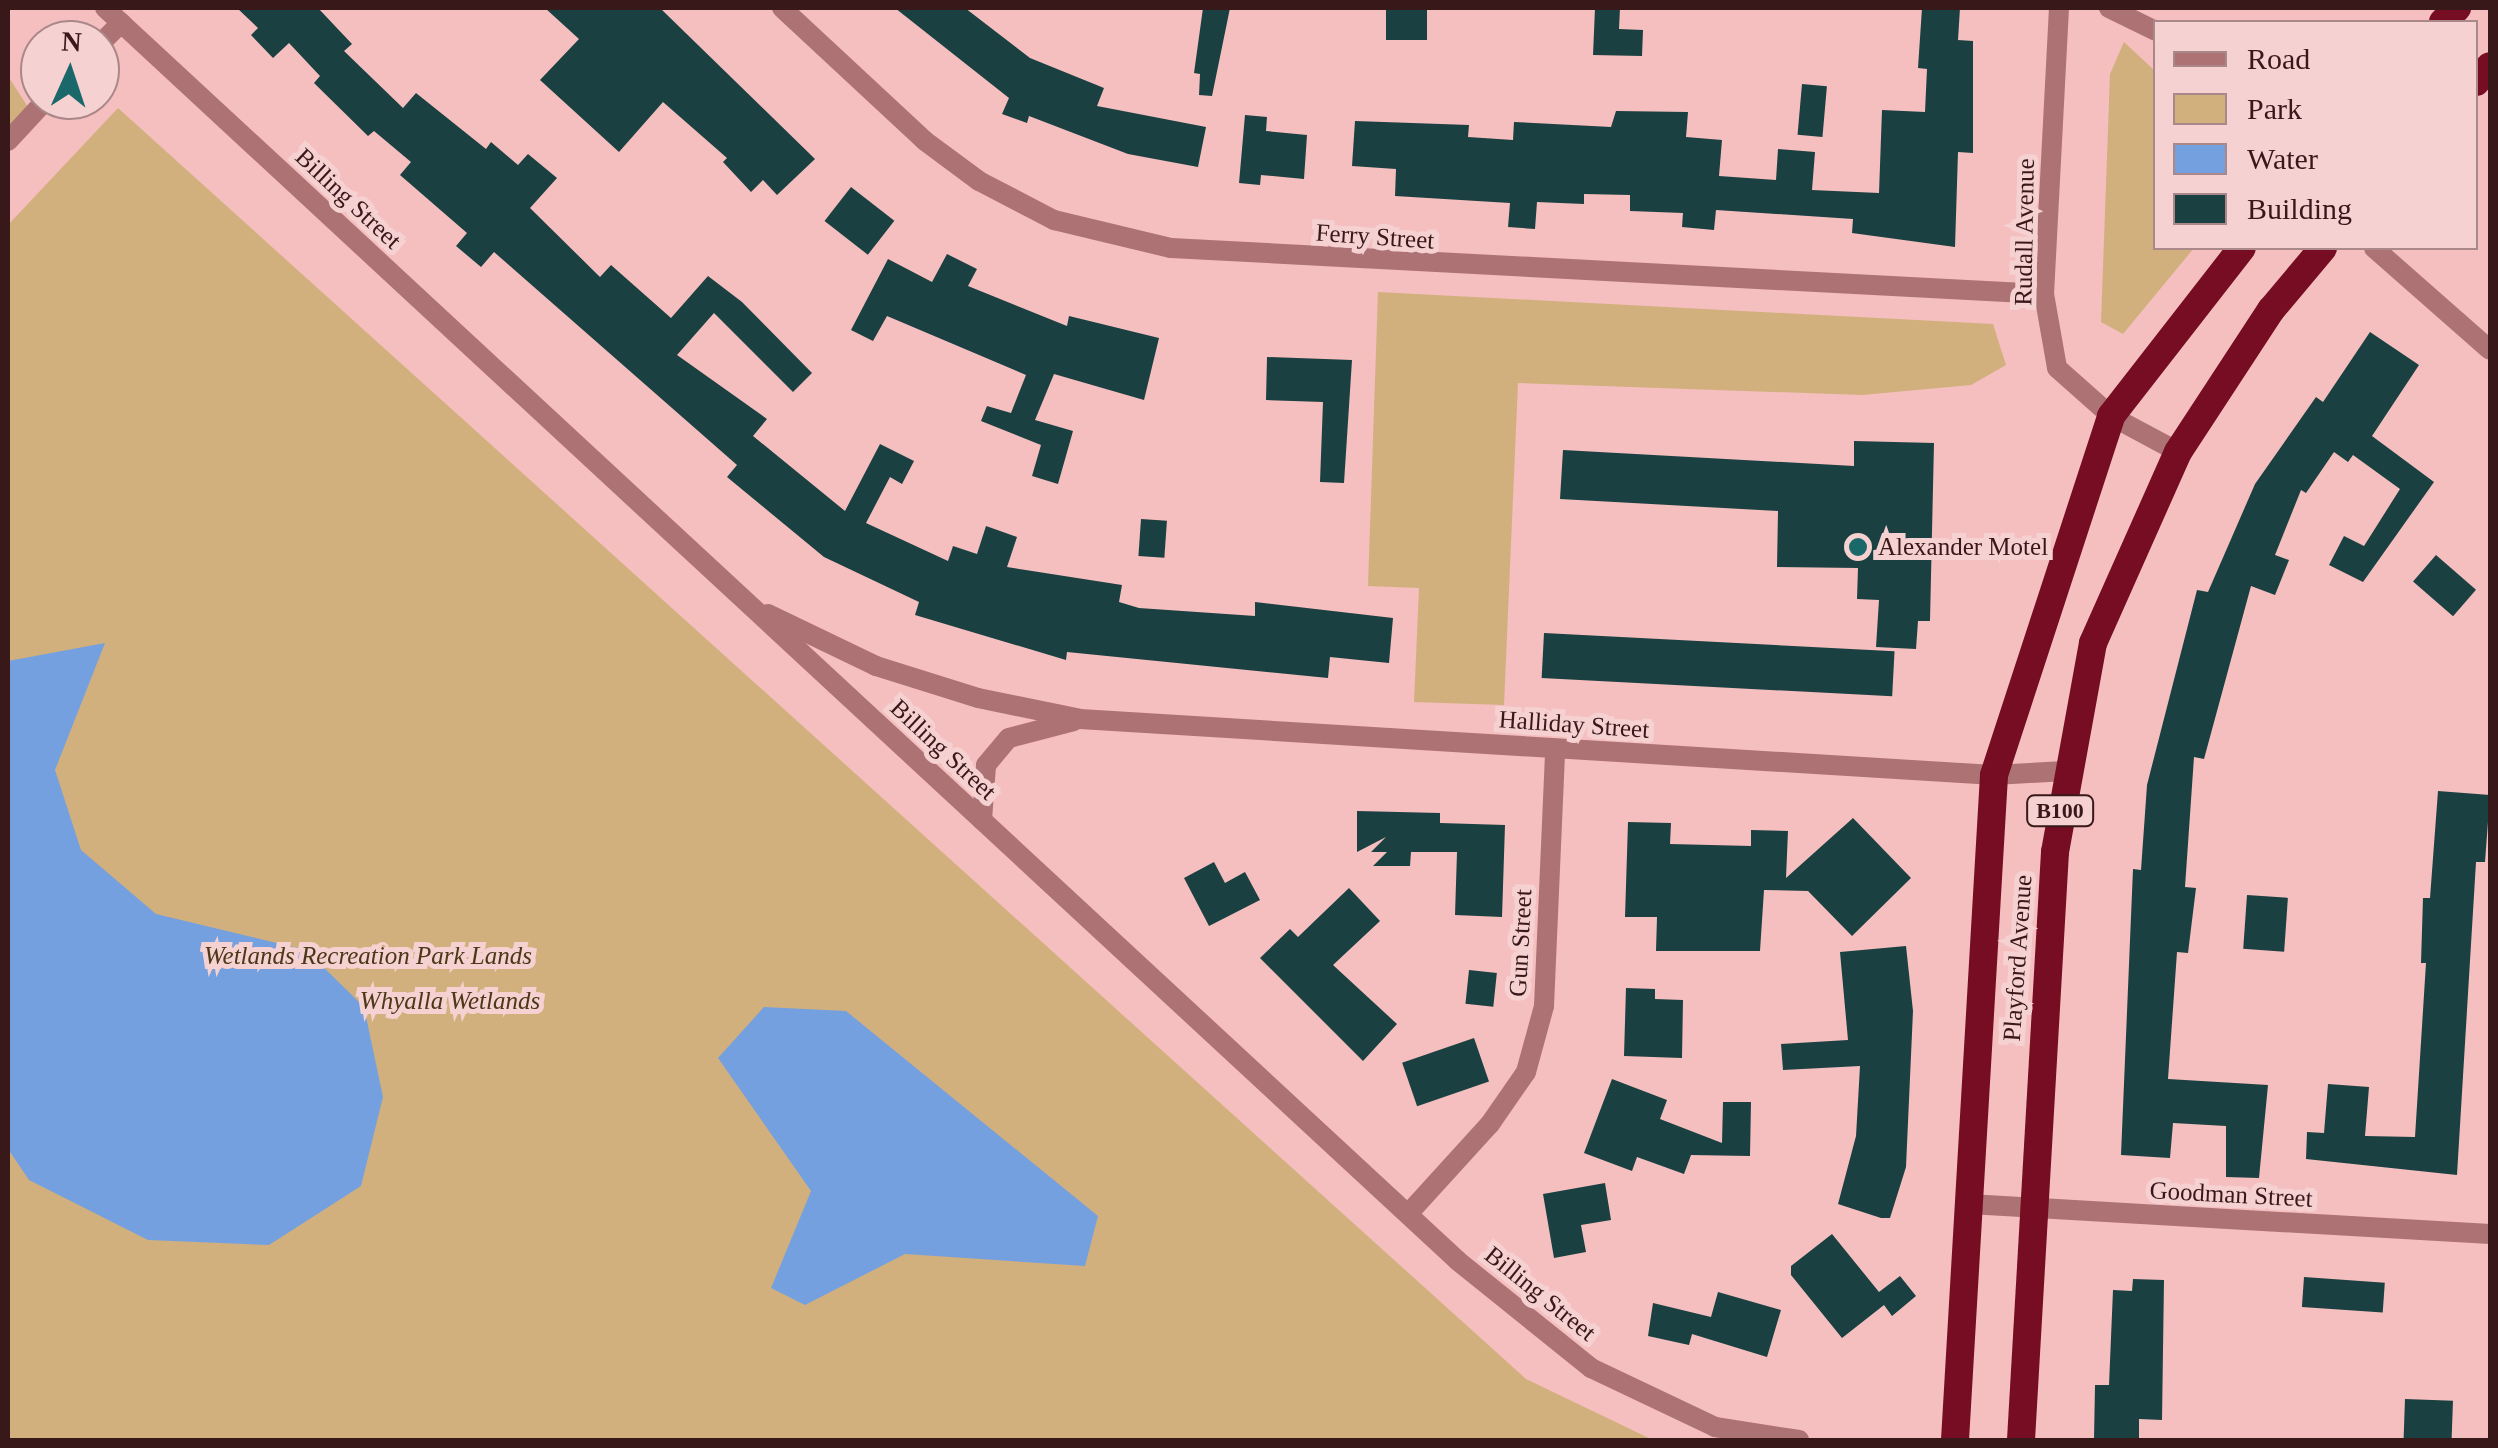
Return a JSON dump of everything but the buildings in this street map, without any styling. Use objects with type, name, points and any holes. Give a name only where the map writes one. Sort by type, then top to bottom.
[{"type":"highway","name":"Playford Avenue","points":[[1955,1440],[1994,776],[2110,416],[2240,250]]},
{"type":"highway","name":"Playford Avenue","points":[[2021,1440],[2032,1209],[2065,771],[2093,643],[2178,452],[2271,310],[2322,250]]},
{"type":"street","name":"Ferry Street","points":[[782,8],[925,141],[979,181],[1054,220],[1171,248],[2044,294]]},
{"type":"street","name":"Rudall Avenue","points":[[2059,8],[2044,294],[2057,368],[2110,416],[2178,452]]},
{"type":"street","points":[[2109,8],[2153,30]]},
{"type":"street","name":"Billing Street","points":[[113,15],[1408,1214],[1590,1368],[1715,1427],[1799,1440]]},
{"type":"street","points":[[8,141],[27,120]]},
{"type":"street","points":[[2376,250],[2490,350]]},
{"type":"street","name":"Halliday Street","points":[[750,606],[876,666],[1080,719],[1994,776],[2065,771]]},
{"type":"street","name":"Halliday Street","points":[[982,820],[986,765],[1010,738],[1080,719]]},
{"type":"street","name":"Gun Street","points":[[1408,1214],[1490,1124],[1526,1072],[1544,1006],[1555,748]]},
{"type":"street","name":"Goodman Street","points":[[1969,1204],[2490,1234]]},
{"type":"green space","points":[[2124,42],[2153,69],[2153,250],[2192,250],[2123,334],[2101,322],[2110,74]]},
{"type":"green space","points":[[8,76],[20,95],[20,120],[28,120],[8,140]]},
{"type":"green space","name":"Whyalla Wetlands","points":[[120,110],[1526,1379],[1653,1440],[8,1440],[8,225],[107,120],[120,120]]},
{"type":"green space","points":[[1378,292],[1993,324],[2006,365],[1971,385],[1862,395],[1518,383],[1504,705],[1414,702],[1419,588],[1368,586]]},
{"type":"water","points":[[105,643],[55,770],[81,850],[156,914],[306,950],[364,1007],[383,1097],[361,1186],[269,1245],[148,1240],[29,1180],[8,1149],[8,661]]},
{"type":"water","points":[[764,1007],[846,1011],[1098,1216],[1085,1266],[905,1254],[805,1305],[771,1288],[811,1191],[718,1058]]},
{"type":"place","name":"Alexander Motel","points":[[1858,547]]},
{"type":"park label","name":"Wetlands Recreation Park Lands","points":[[368,956]]}]
